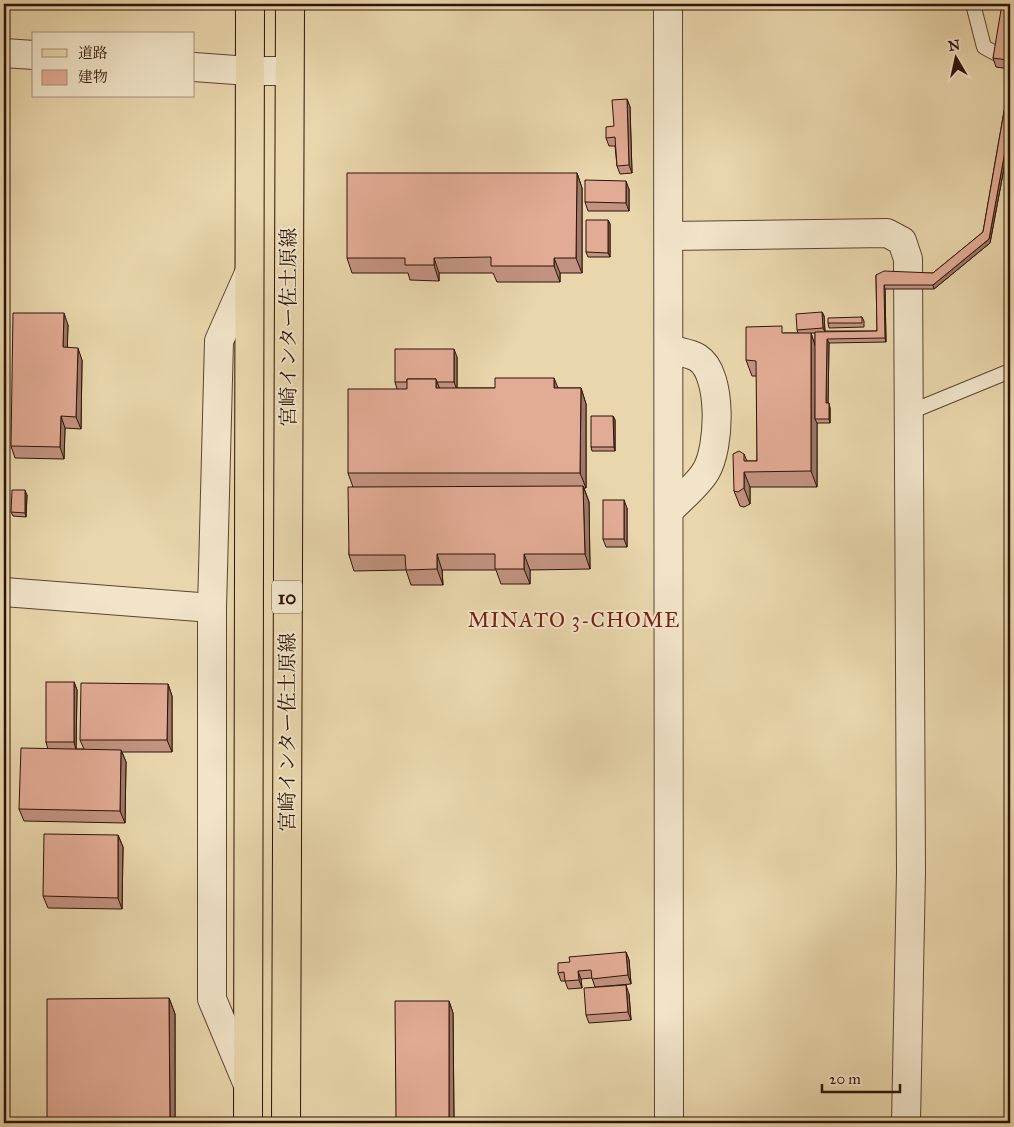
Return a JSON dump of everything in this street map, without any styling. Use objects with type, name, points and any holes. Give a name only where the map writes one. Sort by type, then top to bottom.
[{"type":"main road","name":"10","points":[[249,71],[250,4]]},
{"type":"main road","name":"10","points":[[289,71],[290,4]]},
{"type":"main road","name":"宮崎インター佐土原線","points":[[248,1123],[249,71]]},
{"type":"main road","name":"宮崎インター佐土原線","points":[[286,1123],[289,71]]},
{"type":"street","points":[[668,4],[670,510],[669,1123]]},
{"type":"street","points":[[4,53],[32,56]]},
{"type":"street","points":[[195,67],[249,71],[289,71]]},
{"type":"street","points":[[669,236],[887,233],[902,241],[908,259],[911,872],[906,1123]]},
{"type":"street","points":[[248,1086],[212,999],[212,608],[219,341],[249,274]]},
{"type":"street","points":[[669,349],[699,358],[712,376],[716,399],[714,450],[706,471],[670,510]]},
{"type":"street","points":[[4,592],[212,608]]},
{"type":"lane","points":[[973,4],[984,47],[1010,61]]},
{"type":"lane","points":[[910,412],[1010,371]]},
{"type":"building","points":[[1002,4],[1010,4],[1010,47],[1008,60],[993,58]]},
{"type":"building","points":[[1010,77],[1010,124],[989,239],[933,285],[884,285],[885,338],[827,339],[826,403],[829,403],[829,419],[815,419],[815,332],[877,331],[876,275],[884,271],[933,273],[983,232]]},
{"type":"building","points":[[627,99],[629,165],[617,166],[615,137],[606,138],[606,127],[614,126],[612,100]]},
{"type":"building","points":[[347,173],[577,173],[576,258],[554,258],[554,266],[491,266],[491,257],[434,258],[434,265],[405,265],[405,258],[347,258]]},
{"type":"building","points":[[585,180],[626,181],[626,203],[585,202]]},
{"type":"building","points":[[586,220],[608,220],[608,253],[586,252]]},
{"type":"building","points":[[822,312],[823,328],[797,330],[796,314]]},
{"type":"building","points":[[13,313],[64,313],[63,347],[78,348],[76,417],[61,416],[60,447],[11,446]]},
{"type":"building","points":[[862,317],[862,323],[828,323],[828,318]]},
{"type":"building","points":[[782,326],[782,333],[811,333],[811,471],[744,472],[744,488],[738,492],[734,491],[733,454],[739,451],[744,454],[744,461],[757,461],[756,361],[746,360],[746,327]]},
{"type":"building","points":[[395,349],[454,349],[454,382],[437,382],[436,379],[407,379],[407,382],[395,382]]},
{"type":"building","points":[[495,378],[554,378],[554,388],[581,388],[580,473],[348,473],[348,389],[407,389],[407,379],[436,379],[436,388],[495,388]]},
{"type":"building","points":[[591,416],[613,416],[614,447],[591,447]]},
{"type":"building","points":[[583,486],[585,554],[524,554],[524,569],[495,569],[495,554],[437,554],[437,569],[406,570],[405,555],[349,555],[348,487]]},
{"type":"building","points":[[12,490],[25,490],[25,513],[11,512]]},
{"type":"building","points":[[603,500],[624,500],[624,539],[603,539]]},
{"type":"building","points":[[46,682],[74,682],[74,742],[46,742]]},
{"type":"building","points":[[81,683],[168,684],[167,740],[80,740]]},
{"type":"building","points":[[21,748],[121,750],[120,811],[19,809]]},
{"type":"building","points":[[44,834],[118,835],[118,898],[43,896]]},
{"type":"building","points":[[626,952],[628,975],[592,979],[591,970],[578,971],[579,980],[565,981],[564,972],[558,973],[558,963],[570,962],[569,957]]},
{"type":"building","points":[[626,985],[628,1012],[586,1015],[584,988]]},
{"type":"building","points":[[169,998],[170,1120],[47,1120],[47,999]]},
{"type":"building","points":[[395,1001],[449,1001],[449,1119],[396,1119]]},
{"type":"district","name":"MINATO 3-CHOME","points":[[574,620]]}]
